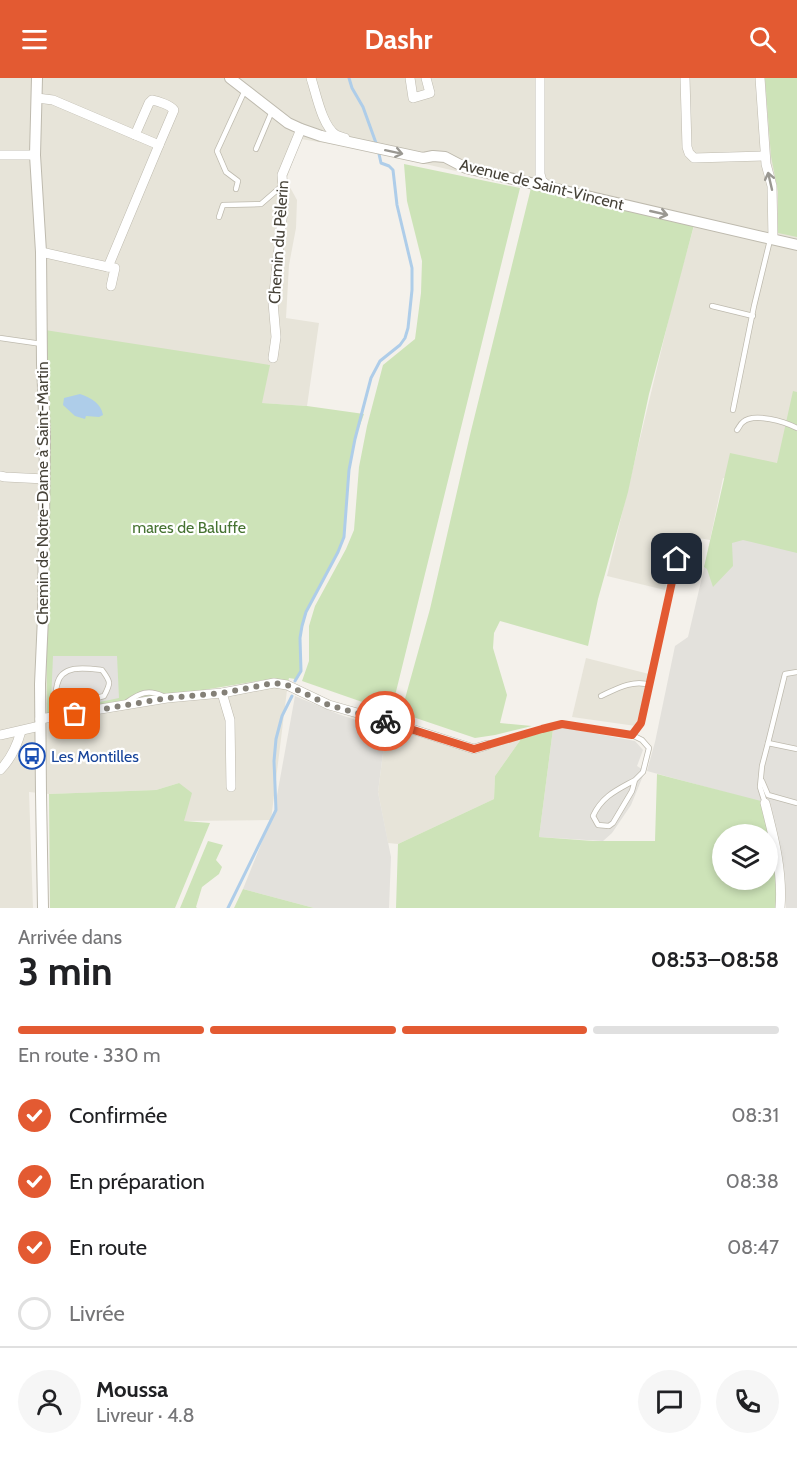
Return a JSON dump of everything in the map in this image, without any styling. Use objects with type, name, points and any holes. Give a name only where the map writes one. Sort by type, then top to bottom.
[{"type":"street","name":"Chemin de Notre-Dame à Saint-Martin","points":[[37,78],[35,155],[41,252],[45,423],[40,723],[44,908]]},
{"type":"street","name":"Avenue de Saint-Vincent","points":[[230,78],[288,123],[321,136],[423,158],[445,157],[466,168],[797,245]]},
{"type":"street","points":[[311,78],[324,120],[330,129],[336,135],[371,147]]},
{"type":"street","points":[[410,78],[413,98],[430,93],[426,78]]},
{"type":"street","points":[[540,78],[542,181],[553,189]]},
{"type":"street","points":[[685,78],[687,147],[694,158],[765,156]]},
{"type":"street","points":[[760,78],[765,156],[772,186],[772,239]]},
{"type":"street","points":[[37,98],[53,100],[159,145]]},
{"type":"street","points":[[108,267],[174,110],[172,107],[152,100],[135,135]]},
{"type":"street","name":"Avenue de Saint-Vincent","points":[[288,123],[312,129],[324,120]]},
{"type":"street","name":"Chemin du Pèlerin","points":[[273,358],[276,337],[273,302],[284,201],[282,175],[301,129]]},
{"type":"street","points":[[0,155],[35,155]]},
{"type":"street","points":[[522,181],[532,177],[540,162]]},
{"type":"street","points":[[41,252],[115,268],[111,286]]},
{"type":"street","points":[[0,476],[45,479]]},
{"type":"street","points":[[0,735],[21,731],[40,723],[55,713],[120,707],[167,698],[222,693],[274,683],[287,685],[329,705],[474,749],[487,745]]},
{"type":"street","points":[[222,693],[230,720],[231,787]]},
{"type":"street","points":[[3,767],[13,753],[21,731]]},
{"type":"street","points":[[0,753],[3,767]]},
{"type":"street","points":[[765,802],[780,872],[782,891],[780,908]]},
{"type":"lane","points":[[236,189],[238,181],[226,172],[217,151],[245,90]]},
{"type":"lane","points":[[256,148],[272,111]]},
{"type":"lane","points":[[219,217],[223,205],[261,204],[283,185]]},
{"type":"lane","points":[[733,410],[754,306],[772,239]]},
{"type":"lane","points":[[712,306],[753,316]]},
{"type":"lane","points":[[0,338],[42,344]]},
{"type":"lane","points":[[737,430],[744,420],[757,417],[797,428]]},
{"type":"lane","points":[[632,735],[641,723],[681,540]]},
{"type":"lane","points":[[80,667],[102,670],[110,686],[104,696],[55,713],[57,683],[63,673],[80,667]]},
{"type":"lane","points":[[765,802],[760,787],[762,766],[785,674],[797,672]]},
{"type":"lane","points":[[601,696],[625,685],[643,683],[650,685]]},
{"type":"lane","points":[[487,745],[562,724],[632,735],[642,740],[649,748],[643,772],[636,780],[599,804],[593,816],[598,825],[609,826],[614,823],[636,780]]},
{"type":"lane","points":[[768,743],[797,749]]},
{"type":"lane","points":[[761,780],[768,795],[797,802]]},
{"type":"shaded area","points":[[0,78],[797,78],[797,497],[723,478],[710,540],[676,534],[665,590],[607,576],[675,293],[694,226],[360,149],[301,139],[286,180],[297,200],[296,228],[289,265],[286,318],[319,323],[307,406],[261,403],[269,364],[47,715],[288,682],[271,820],[184,821],[179,783],[156,790],[49,794],[29,792],[33,908],[0,908]]},
{"type":"shaded area","points":[[724,483],[797,501],[797,908],[786,908],[785,888],[778,851],[778,824],[773,824],[769,804],[647,771],[675,646],[688,637]]},
{"type":"shaded area","points":[[53,656],[117,656],[119,698],[56,711],[51,703]]},
{"type":"shaded area","points":[[586,658],[649,674],[636,726],[572,717]]},
{"type":"shaded area","points":[[295,696],[338,714],[386,730],[378,792],[391,857],[389,908],[314,908],[243,889],[274,812]]},
{"type":"shaded area","points":[[566,728],[635,741],[643,750],[637,766],[645,771],[631,805],[612,833],[603,841],[539,837],[553,729]]},
{"type":"shaded area","points":[[399,729],[473,751],[521,739],[495,776],[494,799],[398,844],[388,843],[378,792],[386,730]]},
{"type":"green space","points":[[765,78],[797,78],[797,237],[778,233],[778,192],[771,156]]},
{"type":"green space","points":[[404,164],[520,188],[391,712],[302,681],[309,661],[309,626],[315,606],[354,530],[359,467],[383,365],[415,339],[421,293],[422,261],[407,201]]},
{"type":"green space","points":[[531,188],[694,225],[649,394],[628,492],[598,599],[588,646],[500,621],[494,633],[493,648],[507,695],[500,723],[532,726],[475,738],[401,713],[430,609]]},
{"type":"green space","name":"mares de Baluffe","points":[[45,330],[270,365],[262,403],[307,406],[364,414],[355,439],[349,470],[344,537],[306,613],[300,638],[301,671],[295,679],[289,678],[288,682],[279,679],[264,680],[47,716]]},
{"type":"green space","points":[[793,391],[797,392],[797,553],[743,540],[732,543],[733,566],[713,587],[707,569],[704,567],[730,453],[777,463]]},
{"type":"green space","points":[[553,729],[539,837],[593,841],[655,841],[657,774],[761,801],[768,824],[712,824],[712,890],[778,890],[778,876],[779,882],[777,908],[396,908],[398,844],[494,799],[495,776],[521,739]]},
{"type":"green space","points":[[179,783],[192,793],[184,821],[210,823],[175,908],[50,908],[49,794],[156,790]]},
{"type":"green space","points":[[208,841],[223,845],[216,860],[222,867],[219,874],[202,887],[197,908],[180,908]]},
{"type":"green space","points":[[243,889],[314,908],[234,908]]},
{"type":"water","points":[[80,394],[95,402],[103,415],[86,416],[85,419],[75,416],[63,405],[64,398]]},
{"type":"waterway","points":[[349,78],[363,107],[376,143]]},
{"type":"waterway","points":[[295,681],[301,671],[300,638],[306,612],[344,537],[349,470],[371,378],[380,361],[400,345],[408,328],[412,268],[397,205],[393,170],[381,163],[379,154]]},
{"type":"waterway","points":[[228,908],[276,810],[274,761],[276,739],[282,716],[292,696]]},
{"type":"way so far","points":[[75,714],[167,698],[222,693],[274,683],[287,685],[329,705],[385,721]]},
{"type":"place","name":"Les Montilles","points":[[32,756]]},
{"type":"route","points":[[385,721],[474,749],[562,724],[632,735],[641,723],[677,559]]}]
